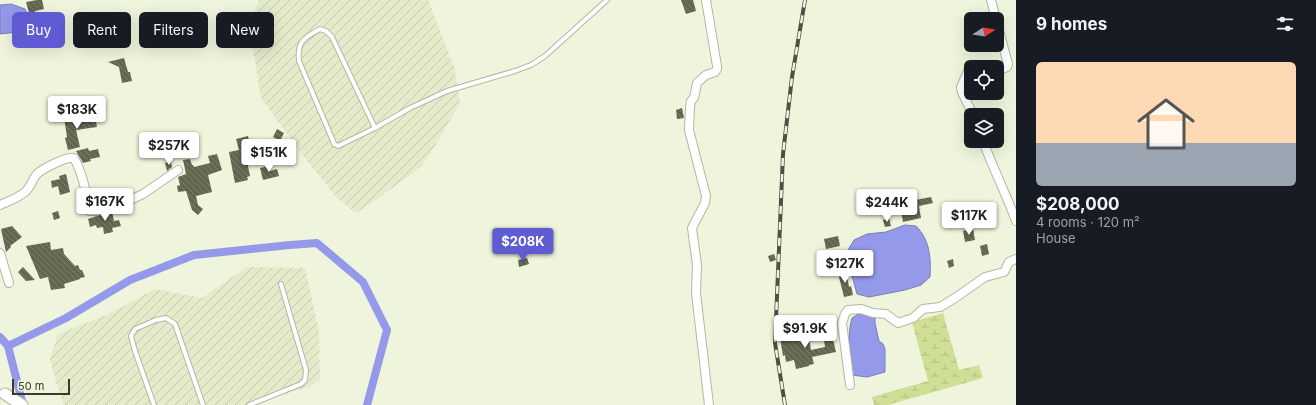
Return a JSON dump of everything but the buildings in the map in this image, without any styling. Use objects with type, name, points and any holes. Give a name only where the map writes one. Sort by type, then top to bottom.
[{"type":"street","points":[[706,0],[717,66],[715,72],[706,75],[697,83],[694,98],[690,103],[689,130],[706,196],[692,228],[697,265],[696,294],[709,405]]},
{"type":"street","points":[[991,0],[994,12]]},
{"type":"street","points":[[1004,49],[1008,64],[1007,67],[1004,68]]},
{"type":"street","points":[[964,80],[961,87],[964,96]]},
{"type":"street","points":[[985,148],[1016,221]]},
{"type":"street","points":[[0,205],[27,191],[37,174],[63,159],[70,157],[74,158],[79,169],[90,211],[97,211],[138,196],[178,170]]},
{"type":"street","points":[[0,253],[9,283]]},
{"type":"street","points":[[850,384],[842,323],[848,310],[861,309],[873,313],[886,314],[898,322],[913,318],[924,309],[940,307],[986,277],[1004,272],[1009,262],[1016,259]]},
{"type":"street","points":[[2,393],[22,405]]},
{"type":"lane","points":[[376,128],[332,37],[326,31],[320,29],[306,37],[300,44],[298,55],[299,61],[334,144],[338,146],[376,128],[410,108],[447,92],[531,65],[545,56],[607,0]]},
{"type":"lane","points":[[250,405],[301,384],[305,380],[306,370],[281,284]]},
{"type":"lane","points":[[154,405],[131,336],[135,329],[156,320],[166,318],[175,324],[204,405]]},
{"type":"shaded area","points":[[259,0],[428,0],[454,67],[460,103],[422,166],[356,213],[337,198],[305,158],[261,98],[253,48],[274,48],[274,12],[254,12]]},
{"type":"shaded area","points":[[247,267],[305,268],[319,331],[320,380],[309,387],[275,397],[257,405],[64,405],[50,359],[58,334],[109,314],[155,289],[202,298]]},
{"type":"green space","points":[[943,313],[959,370],[979,365],[983,378],[888,405],[874,405],[872,397],[928,381],[912,322]]},
{"type":"water","points":[[11,4],[25,9],[26,12],[12,12],[12,33],[0,34],[0,5]]},
{"type":"water","points":[[905,225],[916,226],[921,231],[927,243],[930,256],[930,277],[921,285],[905,290],[869,297],[857,294],[847,258],[848,250],[854,240],[867,234],[886,232]]},
{"type":"water","points":[[860,313],[875,317],[879,341],[883,344],[885,349],[885,372],[867,377],[852,375],[851,369],[849,346],[850,324],[852,318]]},
{"type":"waterway","points":[[0,337],[8,346],[66,318],[130,280],[194,255],[317,243],[363,282],[387,330],[367,405]]},
{"type":"waterway","points":[[8,346],[23,405]]},
{"type":"railway","points":[[785,405],[775,343],[783,154],[792,77],[805,0]]}]
